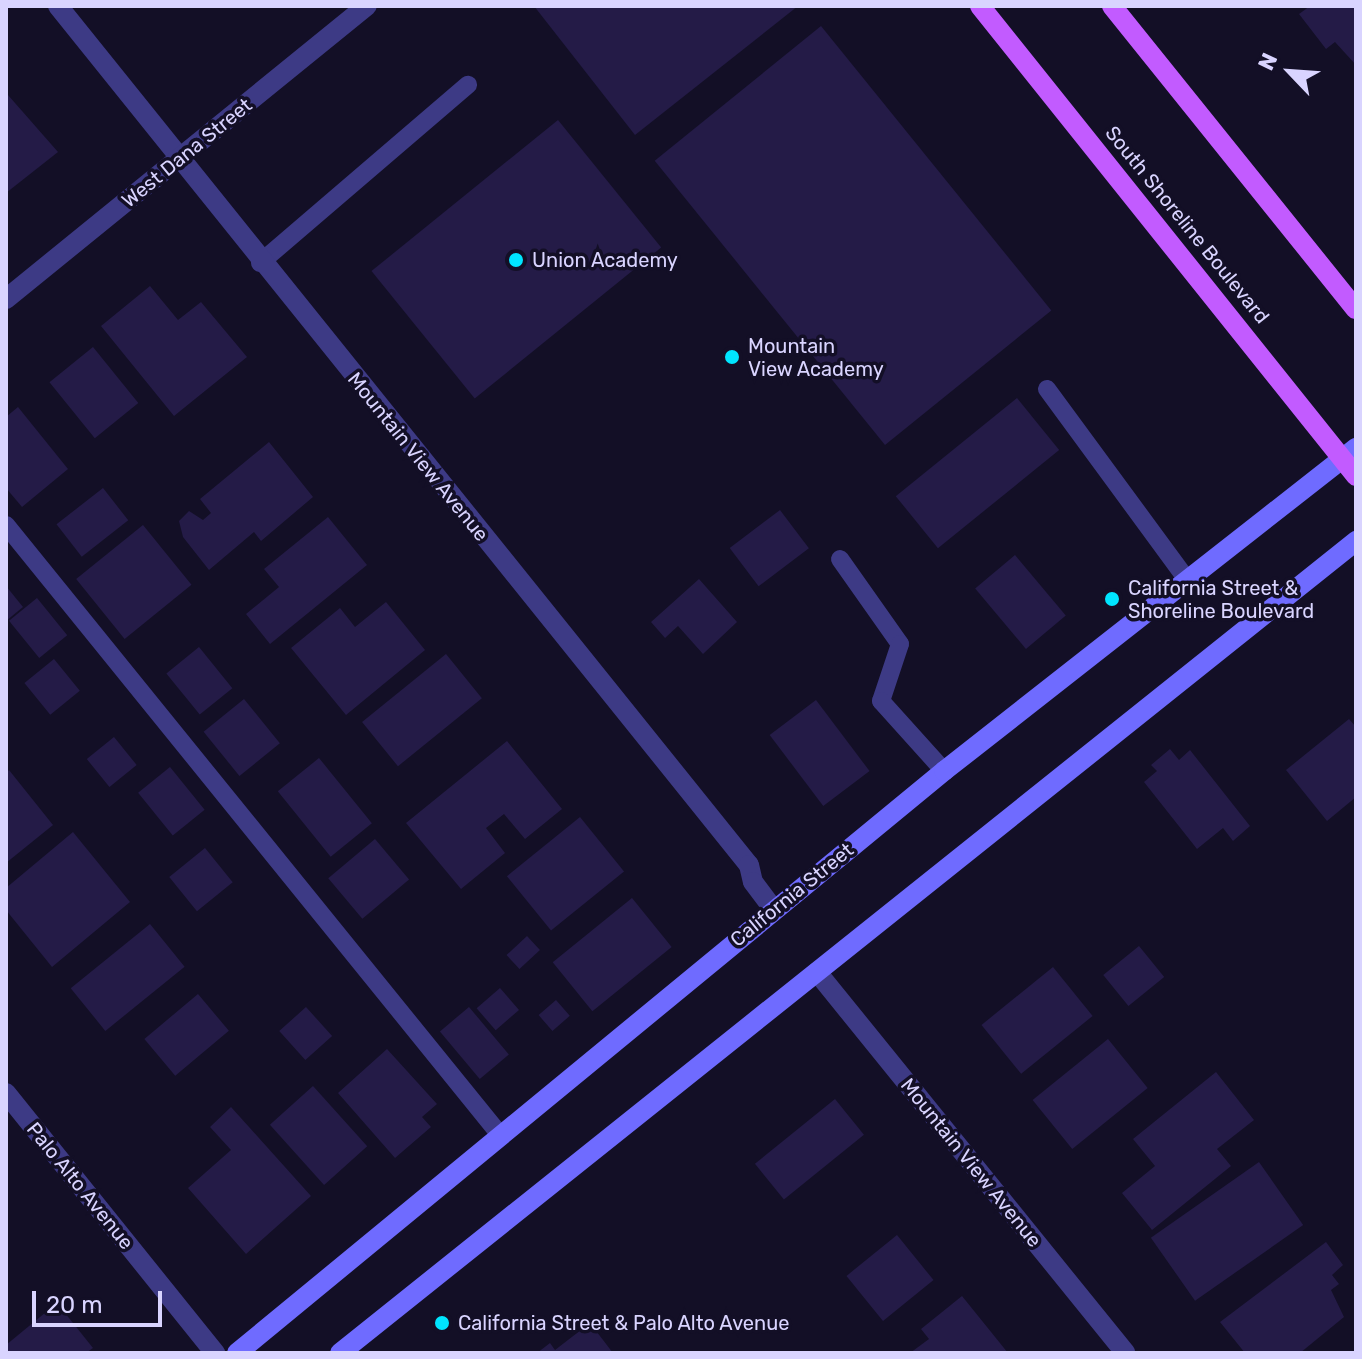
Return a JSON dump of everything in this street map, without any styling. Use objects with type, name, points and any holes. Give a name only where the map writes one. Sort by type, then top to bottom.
[{"type":"main road","name":"South Shoreline Boulevard","points":[[980,6],[1349,454],[1356,476]]},
{"type":"main road","points":[[1112,6],[1356,309]]},
{"type":"main road","name":"California Street","points":[[237,1353],[773,909],[1349,454]]},
{"type":"main road","points":[[340,1353],[1356,541]]},
{"type":"street","name":"Mountain View Avenue","points":[[58,6],[260,263],[749,865],[753,882],[773,909]]},
{"type":"street","name":"West Dana Street","points":[[6,299],[367,6]]},
{"type":"street","name":"Mountain View Avenue","points":[[817,972],[1125,1353]]},
{"type":"street","name":"Palo Alto Avenue","points":[[6,1093],[215,1353]]},
{"type":"lane","points":[[260,263],[468,85]]},
{"type":"lane","points":[[1047,389],[1188,581]]},
{"type":"lane","points":[[6,525],[501,1136]]},
{"type":"lane","points":[[840,559],[900,644],[881,701],[944,771]]},
{"type":"building","points":[[534,6],[798,6],[635,135]]},
{"type":"building","points":[[1310,6],[1356,6],[1356,65],[1335,42],[1326,49],[1299,14]]},
{"type":"building","points":[[821,26],[1051,310],[885,445],[655,161]]},
{"type":"building","points":[[8,95],[58,152],[6,193],[6,97]]},
{"type":"building","name":"Union Academy","points":[[558,120],[661,247],[475,398],[371,271]]},
{"type":"building","points":[[150,286],[178,320],[201,302],[247,357],[174,416],[101,326]]},
{"type":"building","points":[[93,347],[138,403],[95,438],[49,382]]},
{"type":"building","points":[[1017,398],[1059,450],[938,548],[896,496]]},
{"type":"building","points":[[18,407],[68,469],[22,507],[6,488],[6,417]]},
{"type":"building","points":[[269,442],[313,497],[261,541],[254,532],[209,570],[183,537],[179,521],[189,511],[203,520],[211,513],[200,499]]},
{"type":"building","points":[[103,488],[128,520],[82,557],[57,524]]},
{"type":"building","points":[[780,510],[809,548],[759,586],[730,548]]},
{"type":"building","points":[[328,517],[367,565],[270,644],[246,614],[279,587],[264,569]]},
{"type":"building","points":[[143,525],[191,585],[125,639],[76,579]]},
{"type":"building","points":[[1015,555],[1066,616],[1026,649],[975,588]]},
{"type":"building","points":[[699,579],[737,622],[703,654],[678,626],[665,638],[651,622]]},
{"type":"building","points":[[6,586],[23,607],[6,621]]},
{"type":"building","points":[[37,598],[67,635],[39,658],[9,621]]},
{"type":"building","points":[[386,602],[425,650],[346,715],[291,648],[340,608],[355,627]]},
{"type":"building","points":[[199,647],[232,688],[200,715],[166,673]]},
{"type":"building","points":[[446,654],[482,698],[398,766],[362,722]]},
{"type":"building","points":[[54,659],[80,691],[50,715],[24,683]]},
{"type":"building","points":[[244,699],[280,743],[239,776],[204,732]]},
{"type":"building","points":[[816,700],[870,771],[823,806],[770,735]]},
{"type":"building","points":[[1349,719],[1356,727],[1356,797],[1327,821],[1286,770]]},
{"type":"building","points":[[114,737],[137,765],[109,787],[87,759]]},
{"type":"building","points":[[507,741],[562,809],[525,839],[504,814],[486,828],[505,853],[461,889],[406,823]]},
{"type":"building","points":[[1170,749],[1179,760],[1190,750],[1250,826],[1233,841],[1223,828],[1197,849],[1144,782],[1157,771],[1151,765]]},
{"type":"building","points":[[319,758],[372,823],[331,857],[278,791]]},
{"type":"building","points":[[170,767],[205,810],[173,836],[138,793]]},
{"type":"building","points":[[9,770],[53,825],[6,863],[6,773]]},
{"type":"building","points":[[580,817],[624,871],[551,931],[507,876]]},
{"type":"building","points":[[73,832],[130,902],[52,967],[6,910],[6,888]]},
{"type":"building","points":[[375,839],[409,880],[362,919],[328,878]]},
{"type":"building","points":[[205,848],[233,882],[197,911],[169,877]]},
{"type":"building","points":[[632,898],[672,947],[592,1011],[553,962]]},
{"type":"building","points":[[150,924],[185,967],[105,1031],[71,988]]},
{"type":"building","points":[[527,936],[540,950],[519,969],[507,955]]},
{"type":"building","points":[[1139,946],[1164,977],[1128,1006],[1103,975]]},
{"type":"building","points":[[1053,967],[1093,1016],[1021,1074],[982,1025]]},
{"type":"building","points":[[500,988],[519,1010],[496,1030],[477,1008]]},
{"type":"building","points":[[198,994],[229,1031],[175,1076],[144,1039]]},
{"type":"building","points":[[556,1000],[570,1016],[552,1031],[539,1015]]},
{"type":"building","points":[[306,1007],[332,1036],[305,1060],[279,1031]]},
{"type":"building","points":[[469,1007],[509,1054],[480,1079],[440,1031]]},
{"type":"building","points":[[1108,1039],[1148,1088],[1072,1149],[1033,1100]]},
{"type":"building","points":[[387,1049],[437,1104],[422,1117],[431,1127],[395,1158],[338,1093]]},
{"type":"building","points":[[1216,1072],[1254,1120],[1217,1149],[1231,1166],[1152,1230],[1122,1193],[1155,1166],[1133,1139]]},
{"type":"building","points":[[313,1086],[367,1146],[324,1185],[270,1125]]},
{"type":"building","points":[[835,1099],[864,1135],[784,1200],[755,1164]]},
{"type":"building","points":[[231,1107],[311,1196],[246,1254],[188,1188],[231,1150],[210,1127]]},
{"type":"building","points":[[1259,1162],[1303,1225],[1195,1301],[1151,1238]]},
{"type":"building","points":[[897,1235],[934,1280],[883,1321],[846,1276]]},
{"type":"building","points":[[1326,1242],[1343,1265],[1332,1275],[1339,1284],[1331,1290],[1344,1317],[1300,1353],[1245,1353],[1220,1322]]},
{"type":"building","points":[[962,1296],[1008,1353],[910,1353],[929,1339],[921,1329]]},
{"type":"building","points":[[57,1303],[93,1348],[86,1353],[6,1353],[6,1345]]},
{"type":"building","points":[[590,1323],[613,1353],[537,1353],[550,1343],[555,1350]]},
{"type":"place","name":"Union Academy","points":[[516,260]]},
{"type":"place","name":"Mountain View Academy","points":[[732,357]]},
{"type":"place","name":"California Street & Shoreline Boulevard","points":[[1112,599]]},
{"type":"place","name":"California Street & Palo Alto Avenue","points":[[442,1323]]}]
